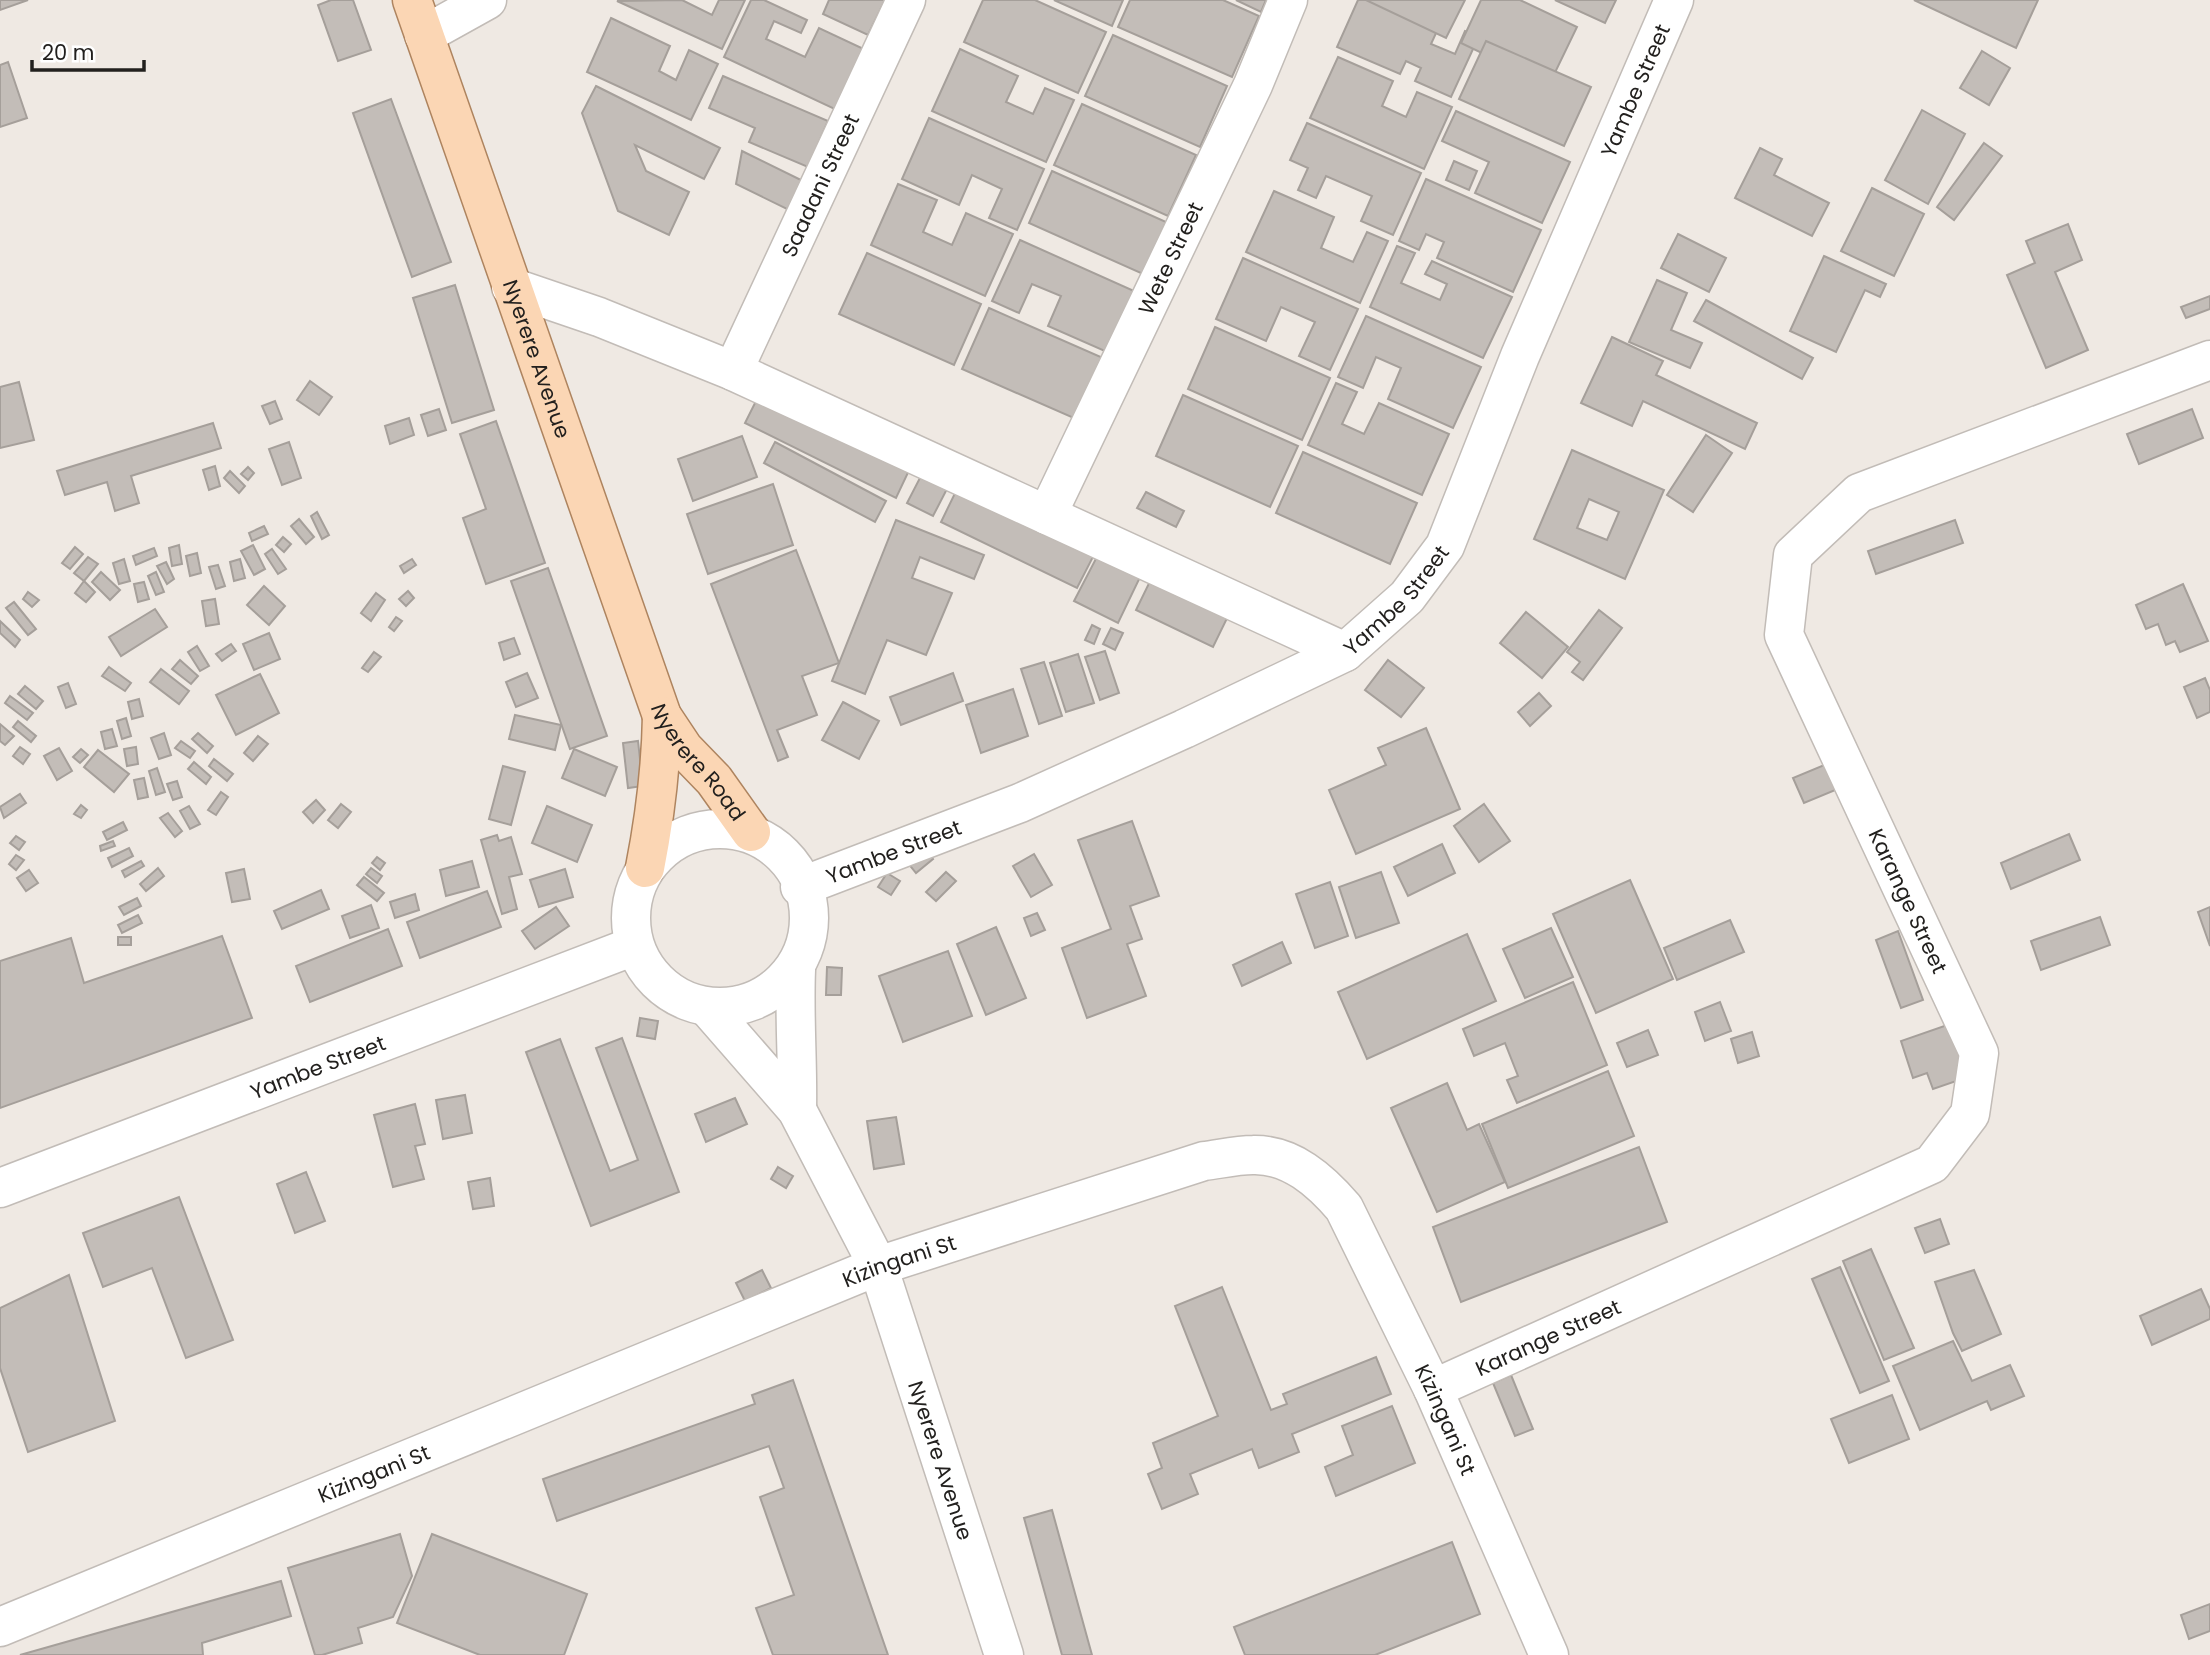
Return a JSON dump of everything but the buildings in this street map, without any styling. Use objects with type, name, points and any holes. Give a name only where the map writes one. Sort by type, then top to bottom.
[{"type":"main road","name":"Nyerere Avenue","points":[[418,17],[662,716]]},
{"type":"main road","name":"Nyerere Road","points":[[662,716],[684,748],[714,780],[751,832]]},
{"type":"main road","name":"Nyerere Road","points":[[645,868],[656,811],[662,716]]},
{"type":"street","points":[[418,17],[486,0]]},
{"type":"street","name":"Saadani Street","points":[[733,371],[906,0]]},
{"type":"street","name":"Wete Street","points":[[1047,515],[1253,85],[1288,0]]},
{"type":"street","name":"Yambe Street","points":[[800,887],[1020,803],[1184,729],[1345,652],[1407,597],[1445,546],[1520,356],[1674,0]]},
{"type":"street","points":[[511,287],[599,317],[733,371],[1345,652]]},
{"type":"street","name":"Karange Street","points":[[1433,1389],[1932,1164],[1970,1114],[1979,1054],[1784,635],[1793,555],[1859,493],[2210,360]]},
{"type":"street","points":[[797,1110],[798,1053],[794,1006],[796,970],[812,925],[800,887],[782,850],[751,832],[711,827],[673,840],[645,868],[630,906],[634,946],[661,989],[709,1009],[797,1110],[878,1266]]},
{"type":"street","name":"Yambe Street","points":[[0,1188],[634,946]]},
{"type":"street","points":[[709,1009],[758,1002],[796,970]]},
{"type":"street","name":"Kizingani St","points":[[0,1627],[878,1266],[1203,1161],[1255,1154],[1290,1162],[1323,1184],[1344,1209],[1433,1389],[1549,1655]]},
{"type":"street","name":"Nyerere Avenue","points":[[878,1266],[1004,1655]]}]
